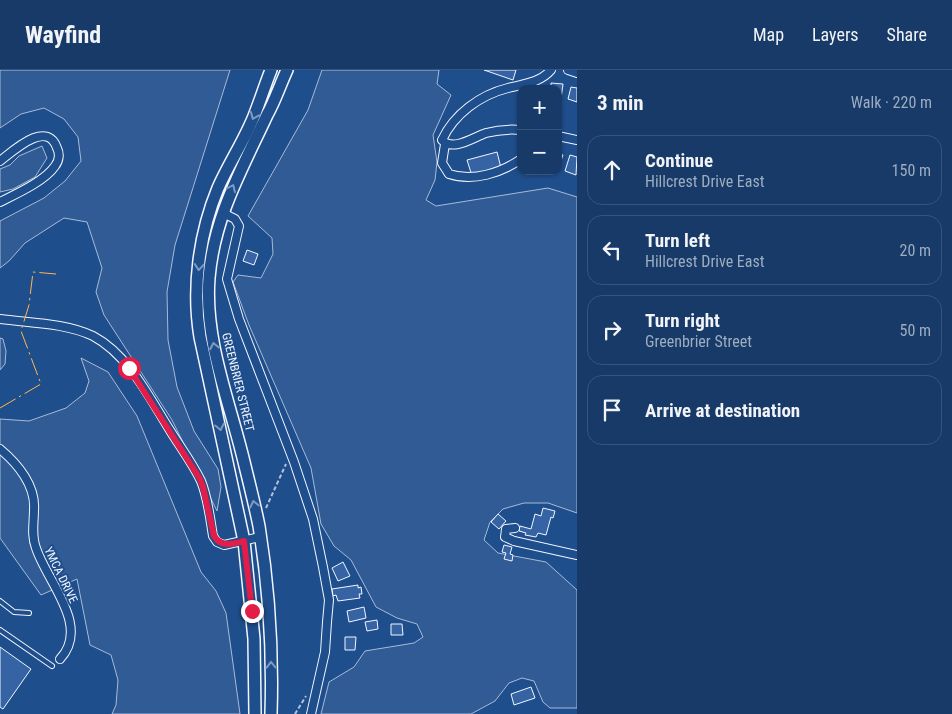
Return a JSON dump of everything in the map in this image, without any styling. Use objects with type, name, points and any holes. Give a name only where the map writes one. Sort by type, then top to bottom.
[{"type":"main road","name":"GREENBRIER STREET","points":[[255,714],[254,638],[244,541],[200,337],[197,318],[198,269],[201,245],[212,204],[254,116],[271,70]]},
{"type":"main road","name":"GREENBRIER STREET","points":[[272,714],[271,645],[267,586],[260,537],[244,461],[215,350],[210,321],[209,277],[217,232],[226,201],[268,113],[286,70]]},
{"type":"street","points":[[517,162],[507,168],[460,178],[449,174],[442,163],[445,144],[442,140],[447,128],[456,117],[472,105],[506,88],[532,82],[551,70]]},
{"type":"street","points":[[568,70],[577,73]]},
{"type":"street","points":[[445,144],[453,145],[485,133],[504,129],[517,130]]},
{"type":"street","points":[[0,161],[27,140],[42,136],[49,137],[54,141],[59,155],[56,166],[50,172],[0,202]]},
{"type":"street","points":[[562,137],[577,140]]},
{"type":"street","points":[[223,213],[235,219],[239,226],[227,279],[228,286],[238,319],[291,453],[313,518],[329,600],[324,652],[310,714]]},
{"type":"street","points":[[0,319],[69,328],[91,335],[106,344],[129,368],[142,386],[192,465],[203,487],[217,542],[224,545],[260,537]]},
{"type":"street","name":"YMCA DRIVE","points":[[0,449],[17,466],[29,485],[35,508],[32,534],[36,549],[68,614],[72,634],[67,651],[60,659]]},
{"type":"street","points":[[516,528],[506,529],[505,537],[514,541],[577,555]]},
{"type":"lane","points":[[0,601],[14,612],[29,613]]},
{"type":"lane","points":[[0,630],[52,666]]},
{"type":"path","points":[[258,524],[291,453]]},
{"type":"shaded area","points":[[0,70],[230,70],[175,245],[167,292],[168,340],[177,387],[194,431],[218,469],[221,487],[217,511],[172,420],[104,315],[96,292],[102,268],[87,222],[64,218],[25,243],[0,268],[0,221],[44,198],[65,181],[81,161],[78,137],[64,119],[44,108],[21,114],[0,128]]},
{"type":"shaded area","points":[[322,70],[439,70],[437,84],[451,95],[433,135],[437,162],[435,180],[426,200],[436,206],[548,188],[577,197],[577,513],[548,503],[524,503],[503,509],[490,522],[484,540],[498,553],[546,562],[577,590],[577,708],[550,708],[543,702],[534,681],[522,678],[509,683],[495,701],[471,714],[321,714],[329,682],[354,667],[365,651],[414,643],[423,637],[417,624],[397,618],[376,607],[351,560],[334,546],[321,524],[311,468],[249,325],[233,282],[238,275],[261,278],[273,254],[272,238],[248,216],[308,110]]},
{"type":"shaded area","points":[[42,146],[47,158],[35,177],[13,189],[0,192],[0,169],[10,165],[19,156]]},
{"type":"shaded area","points":[[0,338],[3,339],[6,351],[5,364],[0,370]]},
{"type":"shaded area","points":[[81,358],[108,372],[137,416],[201,572],[216,591],[226,613],[240,714],[112,714],[116,705],[118,680],[111,655],[90,645],[77,579],[41,595],[0,538],[0,419],[29,421],[66,408],[85,393],[89,381]]},
{"type":"building","points":[[484,70],[516,70],[513,80]]},
{"type":"building","points":[[551,83],[563,84],[562,92],[562,85],[551,85]]},
{"type":"building","points":[[571,87],[577,88],[577,102],[568,99]]},
{"type":"building","points":[[497,152],[501,168],[472,176],[467,160]]},
{"type":"building","points":[[570,155],[577,157],[576,175],[565,171]]},
{"type":"building","points":[[247,250],[258,254],[254,265],[243,261]]},
{"type":"building","points":[[543,508],[555,511],[553,518],[551,517],[546,535],[538,533],[536,537],[525,535],[526,533],[519,531],[520,526],[531,529],[535,514],[541,516]]},
{"type":"building","points":[[498,514],[506,521],[499,529],[491,522]]},
{"type":"building","points":[[504,545],[512,547],[510,554],[513,555],[512,561],[504,559],[506,553],[502,552]]},
{"type":"building","points":[[343,562],[350,576],[338,581],[332,568]]},
{"type":"building","points":[[358,585],[358,588],[361,587],[362,594],[359,594],[360,598],[338,601],[336,595],[333,596],[332,589]]},
{"type":"building","points":[[364,607],[366,618],[349,622],[347,611]]},
{"type":"building","points":[[377,620],[378,629],[367,631],[365,622]]},
{"type":"building","points":[[391,624],[402,624],[403,635],[391,635]]},
{"type":"building","points":[[345,637],[356,637],[355,650],[345,650]]},
{"type":"building","points":[[0,647],[31,669],[3,709],[0,707]]},
{"type":"building","points":[[531,687],[535,698],[514,705],[511,694]]},
{"type":"power","points":[[0,408],[41,384],[21,331],[29,305],[33,272],[56,274]]},
{"type":"route","points":[[129,368],[200,479],[217,542],[224,545],[244,541],[252,611]]}]
